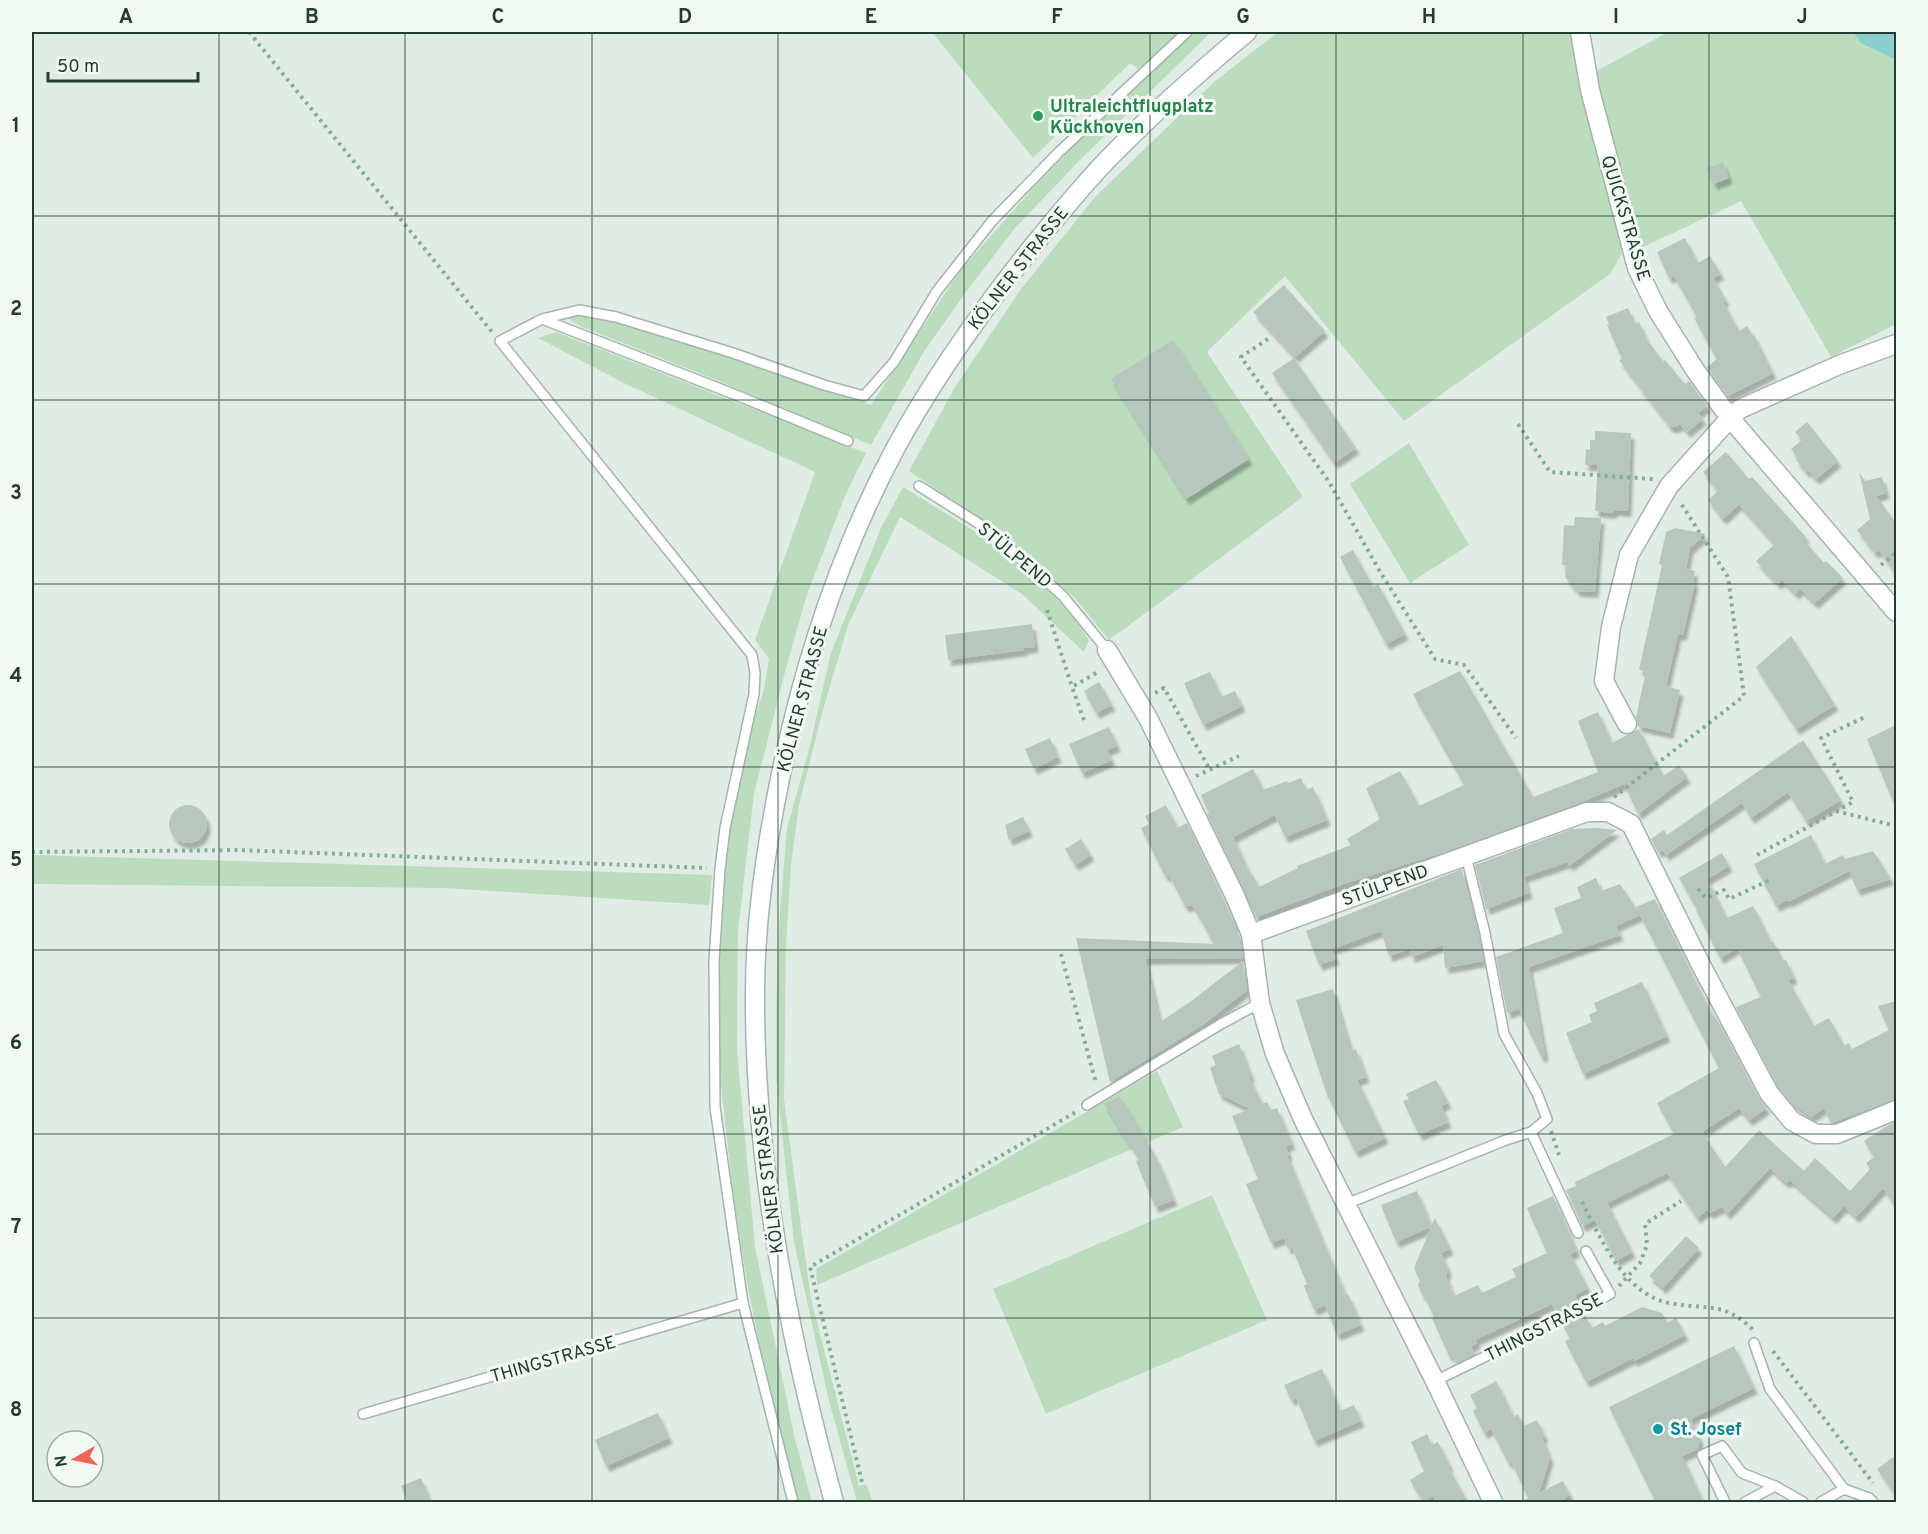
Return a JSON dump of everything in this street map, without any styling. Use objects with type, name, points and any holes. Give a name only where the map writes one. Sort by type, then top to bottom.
[{"type":"street","name":"KÖLNER STRASSE","points":[[834,1503],[797,1358],[774,1237],[759,1105],[756,1052],[755,981],[765,868],[784,757],[802,687],[820,628],[864,514],[895,449],[961,342],[991,299],[1104,163],[1186,83],[1247,32]]},
{"type":"street","name":"QUICKSTRASSE","points":[[1580,32],[1590,90],[1637,268],[1674,340],[1730,418],[1896,612]]},
{"type":"street","points":[[1627,723],[1604,681],[1611,627],[1629,555],[1669,486],[1740,409],[1839,364],[1896,344]]},
{"type":"street","name":"STÜLPEND","points":[[1111,656],[1138,701],[1251,934],[1587,812],[1608,812]]},
{"type":"street","points":[[1608,812],[1631,824],[1701,965],[1769,1093],[1792,1121],[1816,1134],[1837,1134],[1896,1110]]},
{"type":"street","points":[[1251,934],[1260,1003],[1275,1054],[1303,1119],[1493,1503]]},
{"type":"lane","points":[[793,1503],[743,1304],[715,1107],[714,961],[720,869],[724,828],[754,694],[755,673],[752,655],[500,340],[542,319],[579,310],[616,317],[864,396],[894,362],[937,291],[992,221],[1059,152],[1187,32]]},
{"type":"lane","points":[[542,319],[848,441]]},
{"type":"lane","name":"STÜLPEND","points":[[919,486],[992,532],[1063,596],[1111,656]]},
{"type":"lane","points":[[1346,1204],[1531,1132],[1547,1119],[1537,1094],[1504,1034],[1485,933],[1466,856]]},
{"type":"lane","points":[[1087,1105],[1260,1003]]},
{"type":"lane","points":[[1531,1132],[1578,1233]]},
{"type":"lane","name":"THINGSTRASSE","points":[[1435,1382],[1610,1294],[1586,1251]]},
{"type":"lane","name":"THINGSTRASSE","points":[[363,1414],[743,1304]]},
{"type":"lane","points":[[1756,1339],[1770,1389],[1845,1489],[1871,1500]]},
{"type":"lane","points":[[1725,1503],[1702,1455],[1722,1446],[1742,1473],[1775,1486],[1803,1503]]},
{"type":"lane","points":[[1744,1503],[1775,1486]]},
{"type":"lane","points":[[1821,1503],[1845,1489]]},
{"type":"path","points":[[249,32],[500,340]]},
{"type":"path","points":[[1268,339],[1241,357],[1329,482],[1382,575],[1435,659],[1464,665],[1516,738]]},
{"type":"path","points":[[1518,424],[1550,472],[1662,479],[1669,486],[1728,577],[1744,696],[1614,796],[1608,812]]},
{"type":"path","points":[[1047,610],[1084,720]]},
{"type":"path","points":[[1072,687],[1111,656]]},
{"type":"path","points":[[1138,701],[1164,688],[1210,770]]},
{"type":"path","points":[[1756,855],[1853,802],[1821,738],[1867,716]]},
{"type":"path","points":[[1179,784],[1239,756]]},
{"type":"path","points":[[1836,811],[1896,826]]},
{"type":"path","points":[[32,852],[239,850],[720,869]]},
{"type":"path","points":[[1698,888],[1706,898],[1724,890],[1729,899],[1770,880]]},
{"type":"path","points":[[1061,954],[1099,1098]]},
{"type":"path","points":[[862,1482],[810,1267],[1087,1105]]},
{"type":"path","points":[[1547,1119],[1561,1160]]},
{"type":"path","points":[[1580,1198],[1605,1246],[1621,1272],[1628,1278],[1653,1297],[1668,1303],[1714,1308],[1737,1315],[1756,1339]]},
{"type":"path","points":[[1610,1294],[1628,1278],[1640,1263],[1647,1245],[1645,1224],[1681,1201]]},
{"type":"path","points":[[1770,1347],[1875,1486],[1871,1500]]},
{"type":"green space","points":[[932,32],[1211,32],[1079,161],[1015,228],[925,350],[871,445],[580,326],[565,317],[577,314],[629,324],[871,405],[959,272],[1035,186],[1144,73],[1130,63],[1033,158]]},
{"type":"green space","points":[[1278,32],[1574,32],[1579,78],[1620,238],[1622,254],[1610,274],[1404,421],[1285,276],[1207,352],[1303,497],[1109,640],[1074,597],[1002,534],[909,471],[955,387],[1021,289],[1096,196],[1215,81]]},
{"type":"green space","points":[[1668,32],[1896,32],[1896,324],[1831,357],[1741,201],[1639,249],[1593,73]]},
{"type":"green space","points":[[556,332],[866,453],[845,496],[807,594],[785,672],[754,794],[738,931],[737,1050],[755,1247],[795,1439],[812,1502],[798,1502],[771,1402],[748,1288],[734,1201],[720,1076],[720,922],[736,777],[764,689],[769,659],[755,640],[815,472],[626,384],[538,338]]},
{"type":"green space","points":[[1409,443],[1469,545],[1410,583],[1350,484]]},
{"type":"green space","points":[[903,487],[1010,553],[1070,612],[1089,640],[1084,652],[1022,594],[900,517],[848,625],[823,710],[799,805],[791,865],[786,947],[784,1099],[811,1299],[859,1486],[866,1484],[873,1502],[857,1502],[828,1397],[794,1242],[776,1078],[780,911],[787,829],[810,745],[831,653],[881,528]]},
{"type":"green space","points":[[32,855],[712,875],[709,905],[444,888],[32,884]]},
{"type":"green space","points":[[1157,1071],[1183,1127],[817,1285],[816,1269]]},
{"type":"green space","points":[[1212,1195],[1267,1320],[1046,1414],[993,1289]]},
{"type":"water","points":[[1853,32],[1896,32],[1896,60],[1861,43]]},
{"type":"building","points":[[1723,162],[1729,178],[1714,184],[1707,168]]},
{"type":"building","points":[[1685,238],[1698,263],[1710,256],[1721,274],[1713,278],[1726,300],[1723,302],[1739,331],[1747,326],[1754,335],[1773,373],[1728,396],[1707,367],[1717,359],[1694,318],[1697,317],[1674,276],[1669,278],[1657,252]]},
{"type":"building","points":[[1284,285],[1325,331],[1295,357],[1253,312]]},
{"type":"building","points":[[1628,308],[1635,324],[1639,322],[1647,340],[1663,361],[1665,360],[1685,384],[1689,381],[1707,406],[1698,413],[1703,419],[1687,432],[1680,424],[1670,427],[1619,360],[1622,359],[1607,325],[1609,324],[1606,317]]},
{"type":"building","points":[[1173,340],[1249,459],[1186,499],[1111,379]]},
{"type":"building","points":[[1294,358],[1356,448],[1334,463],[1272,373]]},
{"type":"building","points":[[1807,422],[1838,461],[1816,479],[1808,470],[1806,472],[1796,460],[1798,458],[1791,449],[1802,440],[1795,432]]},
{"type":"building","points":[[1595,431],[1631,433],[1628,511],[1615,510],[1612,513],[1595,511],[1598,465],[1585,465],[1586,449],[1590,450],[1590,440],[1595,440]]},
{"type":"building","points":[[1726,452],[1806,537],[1803,539],[1824,563],[1826,561],[1843,578],[1815,603],[1800,589],[1796,594],[1782,580],[1778,584],[1756,561],[1775,544],[1739,504],[1723,519],[1708,500],[1718,491],[1703,472]]},
{"type":"building","points":[[1859,472],[1865,481],[1882,477],[1886,493],[1876,496],[1896,523],[1896,575],[1879,550],[1875,553],[1857,530],[1870,519]]},
{"type":"building","points":[[1575,517],[1601,518],[1595,592],[1577,591],[1565,577],[1566,565],[1562,565],[1564,525],[1574,526]]},
{"type":"building","points":[[1675,528],[1706,534],[1690,548],[1686,569],[1695,571],[1693,582],[1695,582],[1683,635],[1678,634],[1666,686],[1680,690],[1670,733],[1638,726],[1636,717],[1646,671],[1639,670],[1662,565],[1659,564],[1666,532]]},
{"type":"building","points":[[1353,550],[1373,587],[1378,584],[1405,634],[1386,644],[1340,557]]},
{"type":"building","points":[[1032,624],[1035,647],[948,660],[945,635]]},
{"type":"building","points":[[1791,636],[1835,705],[1796,729],[1756,667]]},
{"type":"building","points":[[1460,671],[1533,797],[1598,772],[1578,721],[1598,712],[1612,743],[1639,729],[1661,772],[1659,779],[1679,765],[1687,777],[1638,814],[1624,784],[1442,853],[1343,884],[1256,917],[1207,814],[1209,813],[1201,795],[1253,769],[1263,790],[1301,778],[1306,790],[1313,787],[1327,820],[1285,837],[1275,815],[1233,837],[1251,876],[1253,875],[1259,887],[1298,868],[1297,866],[1351,845],[1347,839],[1380,819],[1366,788],[1400,771],[1419,806],[1464,785],[1413,694]]},
{"type":"building","points":[[1210,672],[1221,697],[1235,691],[1242,706],[1203,725],[1184,683]]},
{"type":"building","points":[[1099,682],[1112,705],[1096,713],[1084,691]]},
{"type":"building","points":[[1896,725],[1896,809],[1867,739]]},
{"type":"building","points":[[1109,727],[1117,746],[1107,750],[1112,760],[1082,773],[1069,744]]},
{"type":"building","points":[[1050,738],[1058,757],[1034,769],[1025,749]]},
{"type":"building","points":[[1803,740],[1841,800],[1806,821],[1788,792],[1751,818],[1742,803],[1666,855],[1663,850],[1658,852],[1651,839],[1664,830],[1667,835]]},
{"type":"building","points":[[188,805],[195,806],[201,811],[206,817],[206,831],[201,837],[195,842],[188,843],[181,842],[175,837],[170,831],[169,824],[170,817],[175,811],[181,806]]},
{"type":"building","points":[[1166,805],[1177,828],[1187,823],[1236,926],[1234,927],[1238,934],[1243,958],[1145,959],[1160,1022],[1243,961],[1247,990],[1204,1024],[1110,1082],[1076,938],[1214,944],[1192,905],[1185,906],[1169,875],[1165,876],[1141,828],[1149,824],[1145,816]]},
{"type":"building","points":[[1023,817],[1029,831],[1009,840],[1005,825]]},
{"type":"building","points":[[1572,829],[1617,830],[1569,866],[1568,862],[1524,877],[1529,893],[1486,909],[1475,865]]},
{"type":"building","points":[[1811,835],[1825,864],[1843,855],[1845,859],[1873,851],[1891,879],[1857,890],[1849,871],[1776,906],[1754,864]]},
{"type":"building","points":[[1081,839],[1091,855],[1075,865],[1065,849]]},
{"type":"building","points":[[1722,853],[1729,866],[1707,879],[1727,918],[1753,906],[1771,942],[1773,941],[1783,961],[1786,960],[1794,978],[1788,980],[1814,1026],[1829,1018],[1844,1046],[1849,1043],[1852,1049],[1889,1030],[1878,1006],[1896,1001],[1896,1099],[1831,1123],[1824,1108],[1811,1117],[1790,1101],[1778,1087],[1736,1007],[1761,997],[1737,948],[1720,958],[1697,909],[1679,878]]},
{"type":"building","points":[[1462,869],[1483,961],[1445,968],[1443,945],[1412,957],[1409,949],[1389,956],[1381,931],[1332,949],[1336,959],[1319,965],[1306,931]]},
{"type":"building","points":[[1596,878],[1601,891],[1620,884],[1639,913],[1636,907],[1655,899],[1713,1017],[1715,1016],[1759,1098],[1767,1108],[1749,1120],[1739,1108],[1702,1132],[1725,1167],[1759,1130],[1804,1171],[1815,1158],[1850,1191],[1870,1169],[1866,1163],[1874,1157],[1864,1141],[1896,1122],[1896,1208],[1883,1188],[1856,1217],[1844,1206],[1833,1218],[1790,1180],[1786,1183],[1770,1168],[1727,1214],[1722,1207],[1710,1213],[1707,1210],[1697,1218],[1667,1173],[1607,1203],[1632,1252],[1616,1261],[1595,1220],[1582,1226],[1566,1190],[1576,1186],[1575,1182],[1674,1134],[1657,1103],[1719,1068],[1640,915],[1616,926],[1620,935],[1529,967],[1545,1055],[1541,1057],[1519,1009],[1507,1013],[1496,957],[1563,933],[1554,908],[1581,898],[1577,887]]},
{"type":"building","points":[[1642,982],[1667,1036],[1583,1074],[1566,1033],[1592,1022],[1589,1015],[1597,1011],[1594,1003]]},
{"type":"building","points":[[1333,989],[1351,1051],[1356,1049],[1366,1077],[1357,1080],[1385,1138],[1355,1152],[1328,1098],[1296,1000]]},
{"type":"building","points":[[1239,1044],[1251,1076],[1249,1077],[1262,1104],[1267,1102],[1271,1110],[1277,1108],[1292,1144],[1286,1146],[1289,1155],[1287,1156],[1346,1296],[1348,1294],[1361,1325],[1337,1335],[1325,1305],[1314,1310],[1304,1286],[1307,1284],[1292,1247],[1288,1249],[1284,1238],[1271,1243],[1246,1184],[1258,1179],[1232,1116],[1250,1109],[1219,1094],[1210,1068],[1216,1065],[1212,1056]]},
{"type":"building","points":[[1436,1080],[1448,1103],[1441,1106],[1448,1122],[1419,1135],[1403,1101],[1409,1099],[1406,1094]]},
{"type":"building","points":[[1119,1096],[1157,1159],[1174,1200],[1155,1207],[1136,1161],[1139,1160],[1104,1104]]},
{"type":"building","points":[[1417,1191],[1431,1226],[1435,1218],[1450,1249],[1441,1253],[1448,1270],[1446,1276],[1454,1296],[1478,1285],[1482,1293],[1516,1277],[1512,1269],[1547,1253],[1527,1208],[1553,1196],[1577,1251],[1570,1254],[1588,1288],[1575,1295],[1579,1303],[1557,1314],[1552,1304],[1475,1340],[1477,1343],[1471,1346],[1475,1354],[1456,1363],[1452,1355],[1449,1356],[1432,1318],[1434,1317],[1422,1295],[1418,1285],[1420,1281],[1414,1268],[1431,1227],[1396,1242],[1381,1205]]},
{"type":"building","points":[[1686,1236],[1699,1248],[1663,1288],[1649,1276]]},
{"type":"building","points":[[1642,1307],[1662,1313],[1667,1323],[1676,1318],[1685,1335],[1586,1382],[1565,1341],[1570,1339],[1563,1326],[1585,1315],[1592,1328],[1603,1322],[1605,1326]]},
{"type":"building","name":"St. Josef","points":[[1734,1346],[1754,1388],[1691,1419],[1700,1439],[1698,1449],[1682,1456],[1704,1503],[1656,1503],[1609,1407]]},
{"type":"building","points":[[1322,1369],[1340,1411],[1354,1405],[1361,1421],[1314,1441],[1296,1397],[1291,1400],[1284,1385]]},
{"type":"building","points":[[1496,1381],[1514,1417],[1518,1414],[1524,1426],[1537,1420],[1545,1436],[1542,1437],[1550,1458],[1539,1493],[1563,1481],[1570,1495],[1564,1498],[1566,1503],[1519,1503],[1528,1498],[1511,1461],[1508,1463],[1491,1429],[1484,1433],[1473,1411],[1477,1408],[1470,1395]]},
{"type":"building","points":[[658,1413],[669,1438],[606,1466],[595,1440]]},
{"type":"building","points":[[1427,1434],[1432,1445],[1438,1442],[1450,1466],[1448,1467],[1465,1497],[1456,1503],[1437,1503],[1433,1496],[1423,1502],[1410,1480],[1424,1471],[1411,1442]]},
{"type":"building","points":[[1896,1455],[1896,1496],[1877,1469]]},
{"type":"building","points":[[421,1478],[431,1503],[408,1503],[401,1486]]},
{"type":"place","name":"Ultraleichtflugplatz Kückhoven","points":[[1038,116]]},
{"type":"place","name":"St. Josef","points":[[1658,1429]]}]
